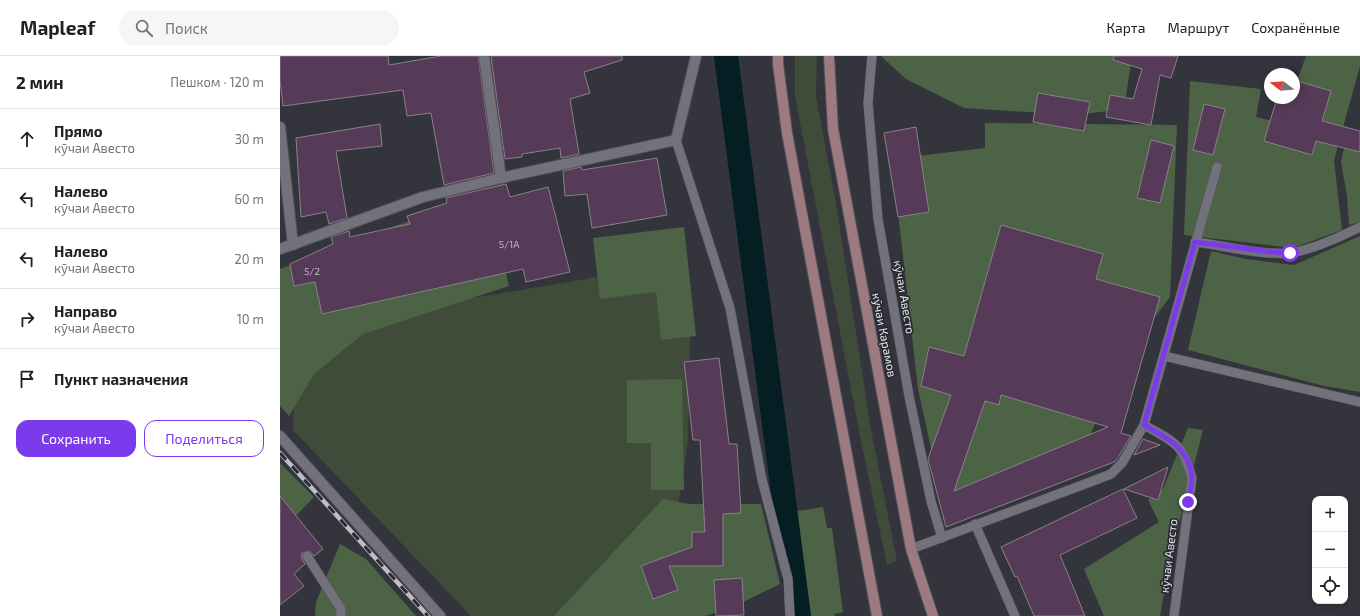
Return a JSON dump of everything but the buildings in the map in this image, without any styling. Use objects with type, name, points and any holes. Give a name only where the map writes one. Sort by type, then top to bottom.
[{"type":"main road","points":[[778,56],[787,133],[877,616]]},
{"type":"main road","name":"кӯчаи Карамов","points":[[829,56],[833,129],[911,549],[933,616]]},
{"type":"street","points":[[484,56],[501,178]]},
{"type":"street","points":[[280,249],[423,197],[501,178],[676,140],[696,56]]},
{"type":"street","points":[[280,127],[293,245]]},
{"type":"street","points":[[280,436],[440,616]]},
{"type":"lane","name":"кӯчаи Авесто","points":[[872,56],[868,103],[878,219],[909,396],[931,501],[942,538]]},
{"type":"lane","points":[[676,140],[730,308],[762,480],[788,579],[790,616]]},
{"type":"lane","points":[[911,549],[1111,474],[1122,463],[1144,425],[1217,167]]},
{"type":"lane","points":[[1195,242],[1290,253],[1309,249],[1360,227]]},
{"type":"lane","points":[[1164,356],[1360,402]]},
{"type":"lane","name":"кӯчаи Авесто","points":[[1144,425],[1177,444],[1187,459],[1192,478],[1174,616]]},
{"type":"lane","points":[[975,524],[1015,616]]},
{"type":"lane","points":[[307,556],[340,609],[341,616]]},
{"type":"green space","points":[[795,56],[817,56],[816,97],[836,203],[871,430],[897,561],[887,565],[859,431],[795,96]]},
{"type":"green space","points":[[881,56],[1132,56],[1124,109],[1076,115],[964,108],[906,79]]},
{"type":"green space","points":[[1306,56],[1360,56],[1360,66],[1334,160],[1342,230],[1293,248],[1184,235],[1190,81],[1261,89],[1256,117],[1282,123],[1291,104],[1300,104],[1300,72]]},
{"type":"green space","points":[[985,123],[1177,125],[1170,297],[1119,364],[1086,446],[945,512],[918,389],[892,159],[985,148]]},
{"type":"green space","points":[[1346,139],[1360,143],[1360,222],[1349,225],[1347,196],[1341,162]]},
{"type":"green space","points":[[490,205],[509,286],[363,334],[314,374],[289,416],[280,406],[280,269],[358,238],[422,217]]},
{"type":"green space","points":[[684,227],[696,336],[661,340],[656,292],[600,299],[593,238]]},
{"type":"green space","points":[[1360,236],[1360,392],[1324,386],[1188,350],[1211,251],[1246,259],[1294,265]]},
{"type":"green space","points":[[650,268],[690,336],[688,442],[679,501],[613,589],[589,616],[471,616],[293,430],[297,328]]},
{"type":"green space","points":[[682,379],[684,490],[651,490],[651,443],[627,443],[627,380]]},
{"type":"green space","points":[[1188,428],[1203,430],[1171,555],[1160,616],[1104,616],[1084,569],[1159,522],[1148,500],[1163,489]]},
{"type":"green space","points":[[280,463],[314,497],[280,532]]},
{"type":"green space","points":[[663,499],[689,504],[761,504],[780,584],[735,606],[705,616],[554,616]]},
{"type":"green space","points":[[823,507],[827,528],[832,528],[843,612],[835,614],[835,616],[807,616],[792,512]]},
{"type":"green space","points":[[340,544],[366,559],[416,616],[315,616],[316,602]]},
{"type":"waterway","points":[[726,56],[799,616]]},
{"type":"railway","points":[[280,453],[428,616]]},
{"type":"route","points":[[1188,502],[1192,478],[1187,459],[1177,444],[1144,425],[1195,242],[1290,253]]}]
